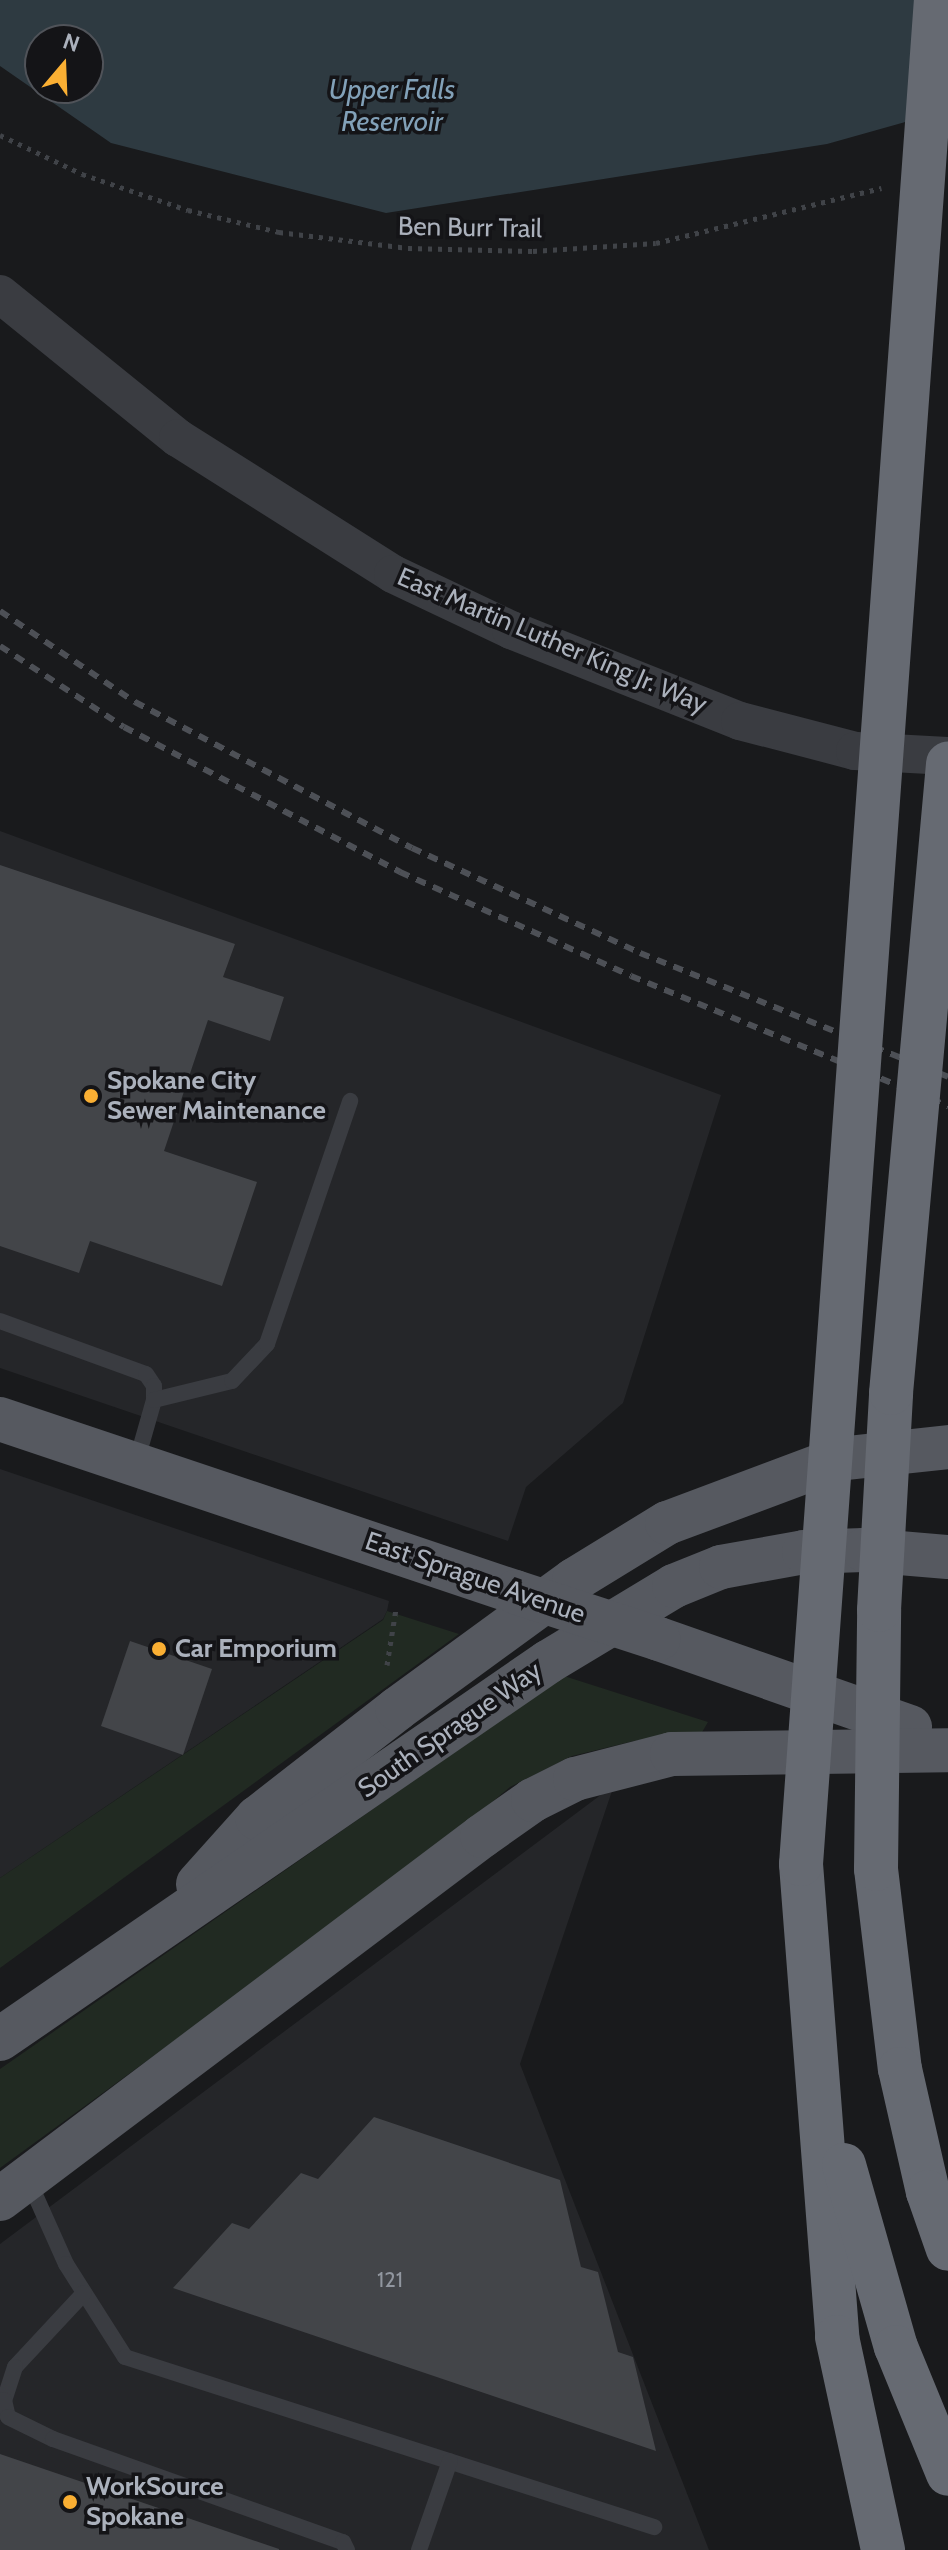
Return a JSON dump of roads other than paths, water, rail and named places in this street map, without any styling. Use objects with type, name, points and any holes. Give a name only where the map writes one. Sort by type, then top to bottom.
[{"type":"highway","points":[[883,2550],[837,2337],[801,1864],[936,0]]},
{"type":"highway","points":[[948,764],[891,1393],[879,1610],[876,1869],[900,2069],[928,2192],[948,2249]]},
{"type":"highway","points":[[818,2074],[896,2347],[948,2474]]},
{"type":"main road","name":"East Sprague Avenue","points":[[0,1419],[659,1639],[948,1740]]},
{"type":"main road","points":[[151,1937],[257,1818],[397,1709],[600,1564],[667,1523],[838,1459],[948,1447]]},
{"type":"main road","name":"South Sprague Way","points":[[0,2039],[548,1662],[674,1586],[721,1567],[804,1552],[864,1550],[948,1557]]},
{"type":"main road","points":[[14,2189],[482,1836],[533,1800],[575,1779],[672,1754],[948,1750]]},
{"type":"street","name":"East Martin Luther King Jr. Way","points":[[0,294],[178,438],[393,574],[511,630],[740,721],[855,751],[948,756]]},
{"type":"lane","points":[[154,1400],[232,1381],[267,1344],[350,1101]]},
{"type":"lane","points":[[0,1321],[132,1365],[154,1386],[154,1400],[135,1464]]},
{"type":"lane","points":[[14,2189],[125,2357],[654,2527]]},
{"type":"lane","points":[[84,2293],[15,2367],[2,2401],[8,2417],[53,2439],[343,2542],[347,2550]]},
{"type":"lane","points":[[419,2550],[450,2461]]},
{"type":"water","name":"Upper Falls Reservoir","points":[[0,0],[948,0],[948,110],[827,144],[386,213],[111,143],[55,104],[104,104],[104,24],[24,24],[24,83],[0,66]]},
{"type":"railway","points":[[0,611],[135,702],[412,848],[640,953],[948,1077]]},
{"type":"railway","points":[[0,646],[124,727],[400,872],[631,976],[948,1106]]},
{"type":"place","name":"Spokane City Sewer Maintenance","points":[[91,1096]]},
{"type":"place","name":"Car Emporium","points":[[159,1649]]},
{"type":"place","name":"WorkSource Spokane","points":[[70,2502]]}]
